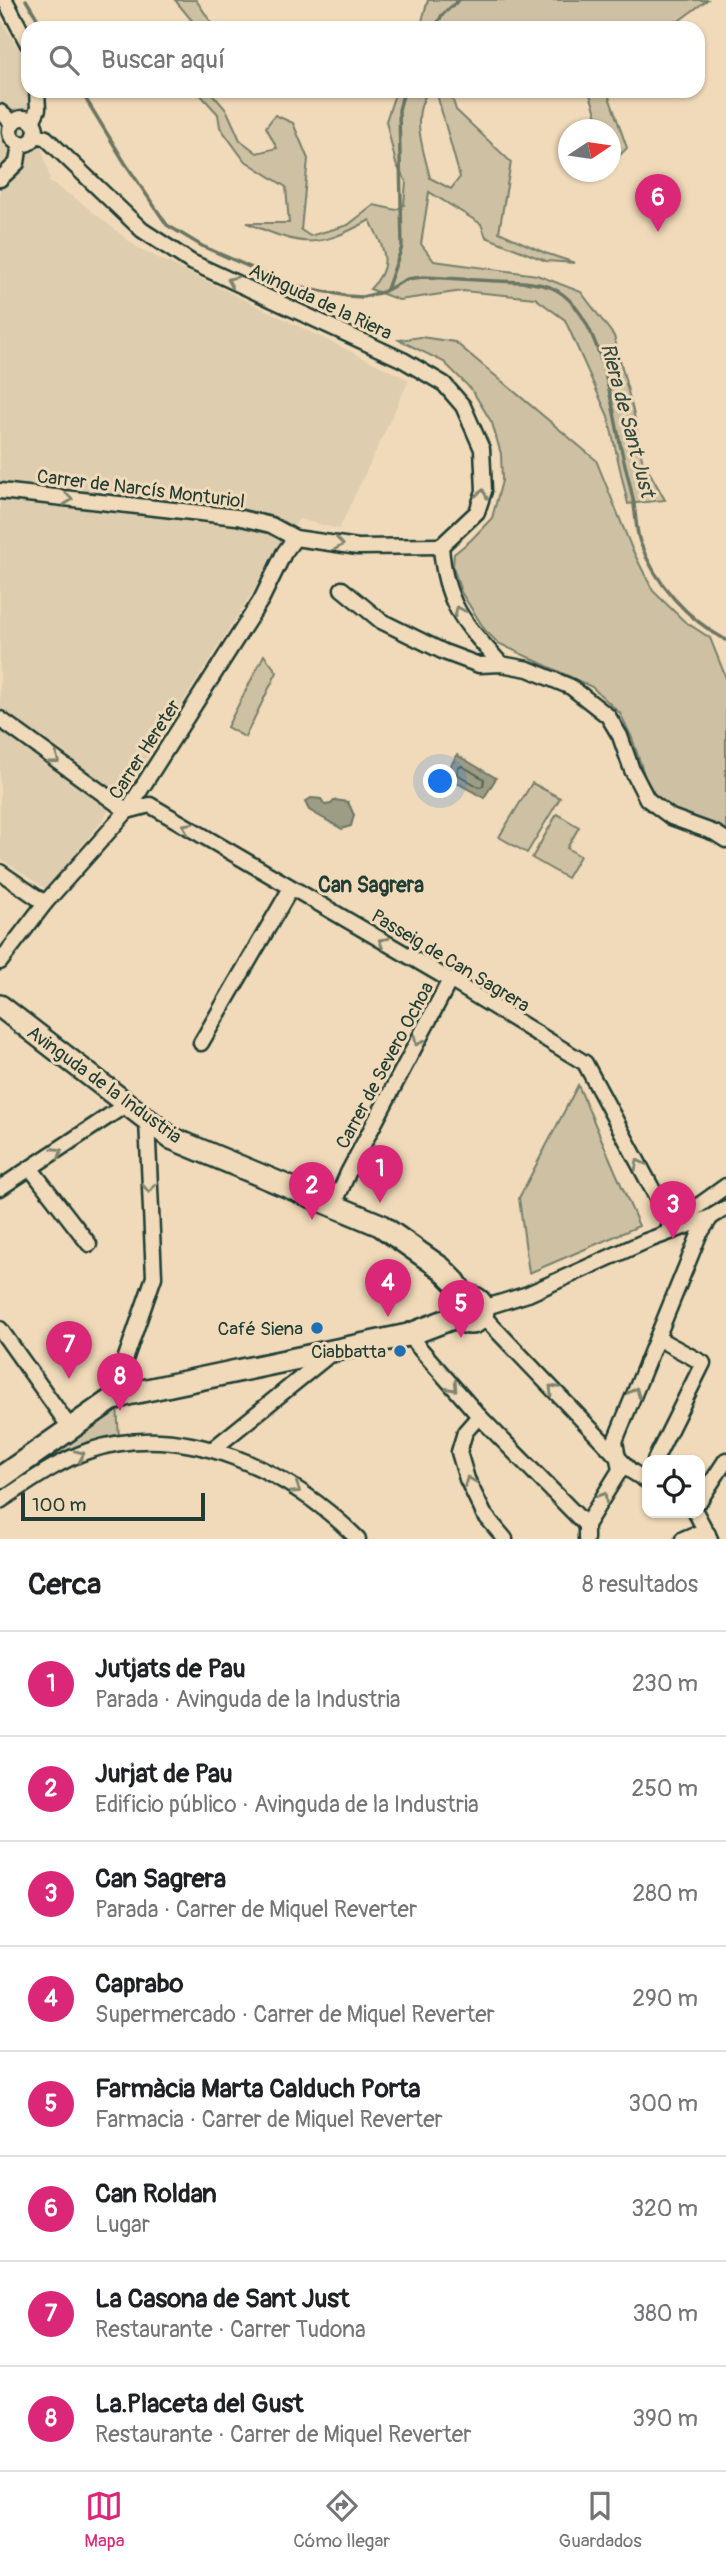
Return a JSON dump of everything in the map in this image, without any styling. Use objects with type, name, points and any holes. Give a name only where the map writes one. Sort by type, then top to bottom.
[{"type":"street","points":[[5,0],[21,31]]},
{"type":"street","points":[[20,143],[30,141],[38,108],[37,98]]},
{"type":"street","points":[[0,112],[13,123]]},
{"type":"street","points":[[13,123],[25,118],[34,128]]},
{"type":"street","points":[[13,123],[11,135],[20,143]]},
{"type":"street","name":"Avinguda de la Riera","points":[[34,128],[142,230],[191,262],[383,351],[444,384],[463,406],[482,449],[484,491],[477,512],[441,546]]},
{"type":"street","points":[[0,179],[17,163],[20,143]]},
{"type":"street","name":"Carrer de Narcís Monturiol","points":[[0,491],[237,517],[271,525],[295,538],[358,547],[441,546]]},
{"type":"street","name":"Carrer Hereter","points":[[0,962],[45,903],[127,811],[261,600],[284,553],[295,538]]},
{"type":"street","points":[[441,546],[443,575],[464,622],[501,664]]},
{"type":"street","points":[[342,589],[381,621],[444,652],[479,665],[501,664],[528,669],[571,687],[608,716],[621,736],[629,763],[647,799],[670,817],[715,833],[726,840]]},
{"type":"street","points":[[0,719],[127,811]]},
{"type":"street","name":"Passeig de Can Sagrera","points":[[127,811],[150,805],[450,980],[585,1063],[671,1224]]},
{"type":"street","points":[[0,872],[45,903]]},
{"type":"street","points":[[201,1043],[292,888]]},
{"type":"street","name":"Carrer de Severo Ochoa","points":[[334,1205],[348,1173],[450,980]]},
{"type":"street","name":"Avinguda de la Industria","points":[[0,1006],[171,1138],[380,1224],[441,1268],[456,1282],[472,1309]]},
{"type":"street","points":[[0,1188],[127,1104]]},
{"type":"street","points":[[111,1400],[154,1277],[147,1120]]},
{"type":"street","points":[[32,1169],[89,1244]]},
{"type":"street","points":[[660,1236],[671,1224],[726,1186]]},
{"type":"street","points":[[0,1501],[71,1429],[111,1400],[128,1394],[408,1335],[472,1309],[528,1294],[660,1236],[711,1217],[726,1208]]},
{"type":"street","points":[[408,1335],[586,1532],[620,1469],[615,1441],[699,1235],[711,1217]]},
{"type":"street","points":[[472,1309],[631,1471],[642,1478]]},
{"type":"street","points":[[0,1329],[71,1429]]},
{"type":"street","points":[[657,1338],[703,1363],[657,1455]]},
{"type":"street","points":[[213,1449],[333,1351]]},
{"type":"street","points":[[479,1416],[465,1432],[459,1452],[467,1479],[484,1514],[505,1539]]},
{"type":"street","points":[[0,1478],[88,1451],[135,1441],[176,1442],[213,1449],[280,1479],[333,1513],[358,1539]]},
{"type":"street","points":[[705,1492],[726,1460]]},
{"type":"street","points":[[699,1518],[709,1536]]},
{"type":"street","points":[[683,1539],[695,1534],[709,1536]]},
{"type":"shaded area","points":[[175,0],[196,0],[210,21],[192,21]]},
{"type":"shaded area","points":[[428,0],[707,0],[678,21],[422,21]]},
{"type":"shaded area","points":[[0,18],[21,53],[21,98],[28,98],[50,178],[48,181],[79,201],[138,248],[409,380],[339,529],[299,519],[160,738],[98,826],[46,889],[0,858]]},
{"type":"shaded area","points":[[203,98],[216,98],[227,111],[240,140],[257,153],[277,148],[266,127],[275,115],[293,123],[308,159],[301,230],[310,236],[348,225],[374,205],[396,210],[404,205],[406,181],[396,164],[386,121],[394,98],[424,98],[419,122],[430,178],[451,189],[460,177],[438,98],[452,98],[456,110],[511,162],[499,232],[575,263],[546,261],[486,237],[481,224],[429,192],[421,244],[434,261],[537,275],[581,292],[614,336],[642,459],[665,500],[628,504],[608,416],[565,320],[535,298],[463,291],[399,300],[370,289],[382,272],[384,256],[370,220],[335,236],[309,241],[282,236],[247,223],[289,223],[286,187],[244,160],[220,127],[218,114]]},
{"type":"shaded area","points":[[591,98],[609,98],[617,119],[598,119]]},
{"type":"shaded area","points":[[621,131],[627,148],[621,154]]},
{"type":"shaded area","points":[[421,337],[455,342],[596,460],[632,549],[653,591],[684,621],[710,638],[726,678],[726,830],[668,808],[656,797],[645,777],[620,713],[592,687],[498,643],[485,630],[461,592],[453,567],[454,554],[492,518],[502,481],[501,454],[492,423],[472,390],[444,362],[399,340]]},
{"type":"shaded area","points":[[264,655],[277,672],[245,737],[227,727]]},
{"type":"shaded area","points":[[532,783],[560,798],[527,853],[499,837]]},
{"type":"shaded area","points":[[557,814],[579,827],[567,848],[580,856],[567,878],[532,858]]},
{"type":"shaded area","points":[[578,1085],[639,1226],[529,1273],[519,1198]]},
{"type":"shaded area","points":[[117,1405],[119,1439],[40,1468],[34,1460]]},
{"type":"water","points":[[457,755],[496,778],[484,798],[445,776]]},
{"type":"water","points":[[311,798],[321,799],[325,805],[335,800],[348,802],[354,815],[351,826],[342,829],[309,810],[305,802]]},
{"type":"waterway","name":"Riera de Sant Just","points":[[26,0],[39,21]]},
{"type":"waterway","points":[[439,21],[459,0]]},
{"type":"waterway","name":"Riera de Sant Just","points":[[85,98],[167,225],[202,246],[288,284],[362,297],[383,292],[407,279],[432,277],[537,284],[550,287],[567,298],[581,314],[600,358],[639,537],[646,557],[674,599],[698,622],[726,640]]},
{"type":"waterway","points":[[387,289],[402,247],[399,110],[402,98]]},
{"type":"place","name":"Can Roldan","points":[[658,232]]},
{"type":"place","name":"Jutjats de Pau","points":[[380,1203]]},
{"type":"place","name":"Jurjat de Pau","points":[[312,1220]]},
{"type":"place","name":"Can Sagrera","points":[[673,1239]]},
{"type":"place","name":"Caprabo","points":[[388,1317]]},
{"type":"place","name":"Café Siena","points":[[317,1328]]},
{"type":"place","name":"Farmàcia Marta Calduch Porta","points":[[461,1338]]},
{"type":"place","name":"Ciabbatta","points":[[400,1351]]},
{"type":"place","name":"La Casona de Sant Just","points":[[69,1379]]},
{"type":"place","name":"La.Placeta del Gust","points":[[120,1411]]},
{"type":"district","name":"Can Sagrera","points":[[371,885]]}]
